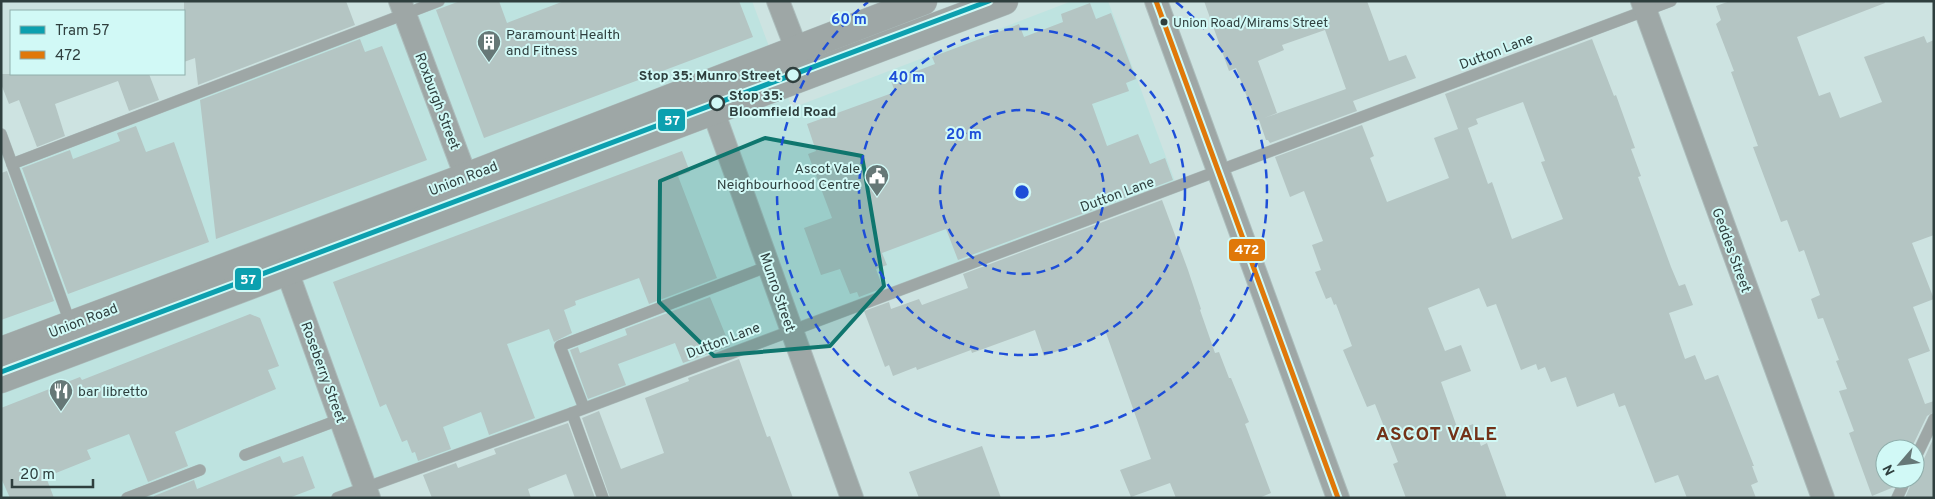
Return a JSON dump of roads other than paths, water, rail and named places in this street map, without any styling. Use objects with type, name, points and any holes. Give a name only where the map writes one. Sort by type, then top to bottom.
[{"type":"street","points":[[778,1],[807,75]]},
{"type":"street","name":"Union Road","points":[[470,189],[704,85],[923,1]]},
{"type":"street","name":"Union Road","points":[[1,379],[283,259],[470,189],[712,111],[1004,1]]},
{"type":"street","points":[[1156,1],[1338,498]]},
{"type":"street","name":"Geddes Street","points":[[1643,6],[1822,498]]},
{"type":"street","name":"Roxburgh Street","points":[[402,8],[470,189]]},
{"type":"street","name":"Munro Street","points":[[704,85],[852,498]]},
{"type":"street","name":"Union Road","points":[[1,351],[71,325],[283,259]]},
{"type":"street","name":"Roseberry Street","points":[[283,259],[368,492]]},
{"type":"lane","points":[[12,164],[402,8],[440,1]]},
{"type":"lane","name":"Dutton Lane","points":[[337,498],[368,492],[791,330],[1218,172],[1643,6],[1671,1]]},
{"type":"lane","points":[[1,134],[71,325]]},
{"type":"lane","points":[[584,408],[560,346],[769,266]]},
{"type":"lane","points":[[572,413],[603,498]]},
{"type":"lane","points":[[1924,439],[1934,418]]},
{"type":"lane","points":[[245,455],[341,419]]},
{"type":"lane","points":[[127,498],[200,470]]},
{"type":"tram line","name":"57","points":[[1,372],[989,1]]},
{"type":"place","name":"Union Road/Mirams Street","points":[[1164,22]]},
{"type":"place","name":"Paramount Health and Fitness","points":[[489,63]]},
{"type":"place","name":"Stop 35: Munro Street","points":[[793,75]]},
{"type":"place","name":"Stop 35: Bloomfield Road","points":[[717,103]]},
{"type":"place","name":"Ascot Vale Neighbourhood Centre","points":[[877,197]]},
{"type":"place","name":"bar libretto","points":[[61,412]]},
{"type":"district","name":"ASCOT VALE","points":[[1437,433]]}]
